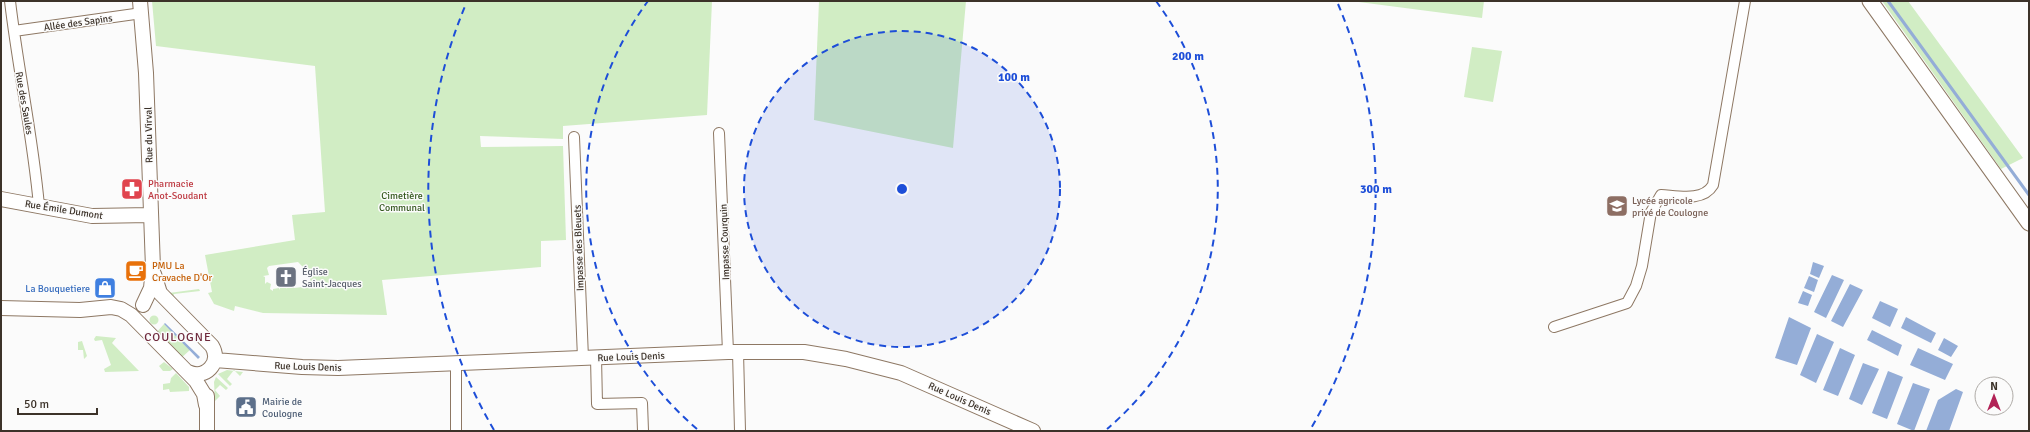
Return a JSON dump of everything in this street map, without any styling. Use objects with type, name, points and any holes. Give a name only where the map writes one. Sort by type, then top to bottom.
[{"type":"main road","points":[[1870,1],[2029,223]]},
{"type":"street","name":"Rue des Saules","points":[[10,1],[36,170],[39,206]]},
{"type":"street","points":[[1554,327],[1627,303],[1636,286],[1642,266],[1651,212],[1661,195],[1700,195],[1708,191],[1713,185],[1745,1]]},
{"type":"street","name":"Allée des Sapins","points":[[14,31],[141,7]]},
{"type":"street","name":"Rue du Virval","points":[[141,7],[146,73],[153,268],[157,287],[166,300],[212,346],[215,354],[213,364]]},
{"type":"street","name":"Impasse Courquin","points":[[719,133],[733,352],[740,431]]},
{"type":"street","name":"Impasse des Bleuets","points":[[574,137],[589,358],[597,404],[642,403],[643,431]]},
{"type":"street","name":"Rue Émile Dumont","points":[[1,199],[92,216],[150,215]]},
{"type":"street","name":"Rue du Virval","points":[[141,325],[139,313],[151,288],[153,268]]},
{"type":"street","points":[[143,305],[155,299],[166,300]]},
{"type":"street","points":[[1,308],[80,310],[111,307],[127,312],[188,372],[201,389],[206,405]]},
{"type":"street","name":"Rue Louis Denis","points":[[213,364],[326,368],[733,352],[804,352],[874,365],[929,384],[1033,431]]},
{"type":"street","points":[[456,363],[456,431]]},
{"type":"street","points":[[188,372],[201,375],[213,364]]},
{"type":"street","points":[[207,431],[206,405],[213,364]]},
{"type":"green space","name":"Cimetière Communal","points":[[152,1],[712,1],[707,115],[563,126],[563,139],[480,136],[481,147],[563,146],[566,240],[541,241],[541,267],[382,280],[387,315],[263,313],[235,306],[234,311],[214,304],[208,293],[212,292],[205,255],[295,240],[292,215],[325,212],[315,66],[156,46]],"holes":[[[298,262],[308,272],[311,286],[294,288],[294,286],[287,287],[287,289],[286,287],[280,288],[280,290],[279,288],[273,289],[273,291],[270,289],[271,284],[267,282],[265,284],[265,277],[263,276],[269,275],[267,268],[269,266]]]},
{"type":"green space","points":[[819,1],[966,1],[953,148],[814,120]]},
{"type":"green space","points":[[1351,1],[1484,1],[1482,18]]},
{"type":"green space","points":[[1882,1],[1908,1],[2023,158],[2001,169]]},
{"type":"green space","points":[[1472,47],[1502,51],[1493,102],[1464,97]]},
{"type":"green space","points":[[199,289],[200,291],[174,294],[173,298],[169,293]]},
{"type":"green space","points":[[154,315],[159,320],[154,325],[149,320]]},
{"type":"green space","points":[[164,324],[190,350],[180,359],[155,334]]},
{"type":"green space","points":[[96,336],[116,338],[112,343],[139,371],[105,372],[104,369],[111,365],[102,340],[95,341],[94,339]]},
{"type":"green space","points":[[82,341],[87,356],[84,359],[83,350],[78,350],[78,342]]},
{"type":"green space","points":[[164,362],[173,369],[170,371],[163,371],[159,366]]},
{"type":"green space","points":[[227,370],[233,371],[227,379],[232,384],[230,386],[218,374]]},
{"type":"green space","points":[[235,371],[243,372],[240,376]]},
{"type":"green space","points":[[176,373],[189,387],[189,391],[170,392],[169,389],[163,390],[163,384],[170,383],[171,378]]},
{"type":"green space","points":[[216,377],[228,388],[226,390],[220,385],[215,390],[220,396],[215,401],[214,382]]},
{"type":"water","points":[[1813,262],[1824,266],[1819,278],[1810,274]]},
{"type":"water","points":[[1832,275],[1844,280],[1826,318],[1814,312]]},
{"type":"water","points":[[1809,276],[1818,280],[1814,292],[1804,288]]},
{"type":"water","points":[[1850,284],[1863,290],[1843,327],[1831,321]]},
{"type":"water","points":[[1803,291],[1812,295],[1808,306],[1798,303]]},
{"type":"water","points":[[1880,301],[1898,309],[1890,327],[1872,318]]},
{"type":"water","points":[[1789,317],[1811,328],[1797,365],[1775,358]]},
{"type":"water","points":[[1906,317],[1936,333],[1931,343],[1901,328]]},
{"type":"water","points":[[165,323],[200,357],[198,359],[164,324]]},
{"type":"water","points":[[1872,330],[1902,345],[1898,356],[1867,340]]},
{"type":"water","points":[[1817,334],[1834,342],[1816,383],[1800,375]]},
{"type":"water","points":[[1944,338],[1958,346],[1951,357],[1938,350]]},
{"type":"water","points":[[1840,348],[1855,355],[1838,396],[1823,390]]},
{"type":"water","points":[[1918,348],[1953,364],[1945,380],[1910,365]]},
{"type":"water","points":[[1863,363],[1879,369],[1862,405],[1849,399]]},
{"type":"water","points":[[1888,371],[1903,377],[1887,419],[1872,413]]},
{"type":"water","points":[[1913,383],[1930,389],[1914,431],[1897,424]]},
{"type":"water","points":[[1956,389],[1963,392],[1949,431],[1926,431],[1938,400]]},
{"type":"waterway","points":[[1888,1],[2029,195]]},
{"type":"place","name":"Pharmacie Anot-Soudant","points":[[132,189]]},
{"type":"place","name":"Lycée agricole privé de Coulogne","points":[[1617,206]]},
{"type":"place","name":"PMU La Cravache D'Or","points":[[136,271]]},
{"type":"place","name":"Église Saint-Jacques","points":[[286,277]]},
{"type":"place","name":"La Bouquetiere","points":[[105,288]]},
{"type":"place","name":"Mairie de Coulogne","points":[[246,407]]},
{"type":"district","name":"COULOGNE","points":[[178,337]]}]
